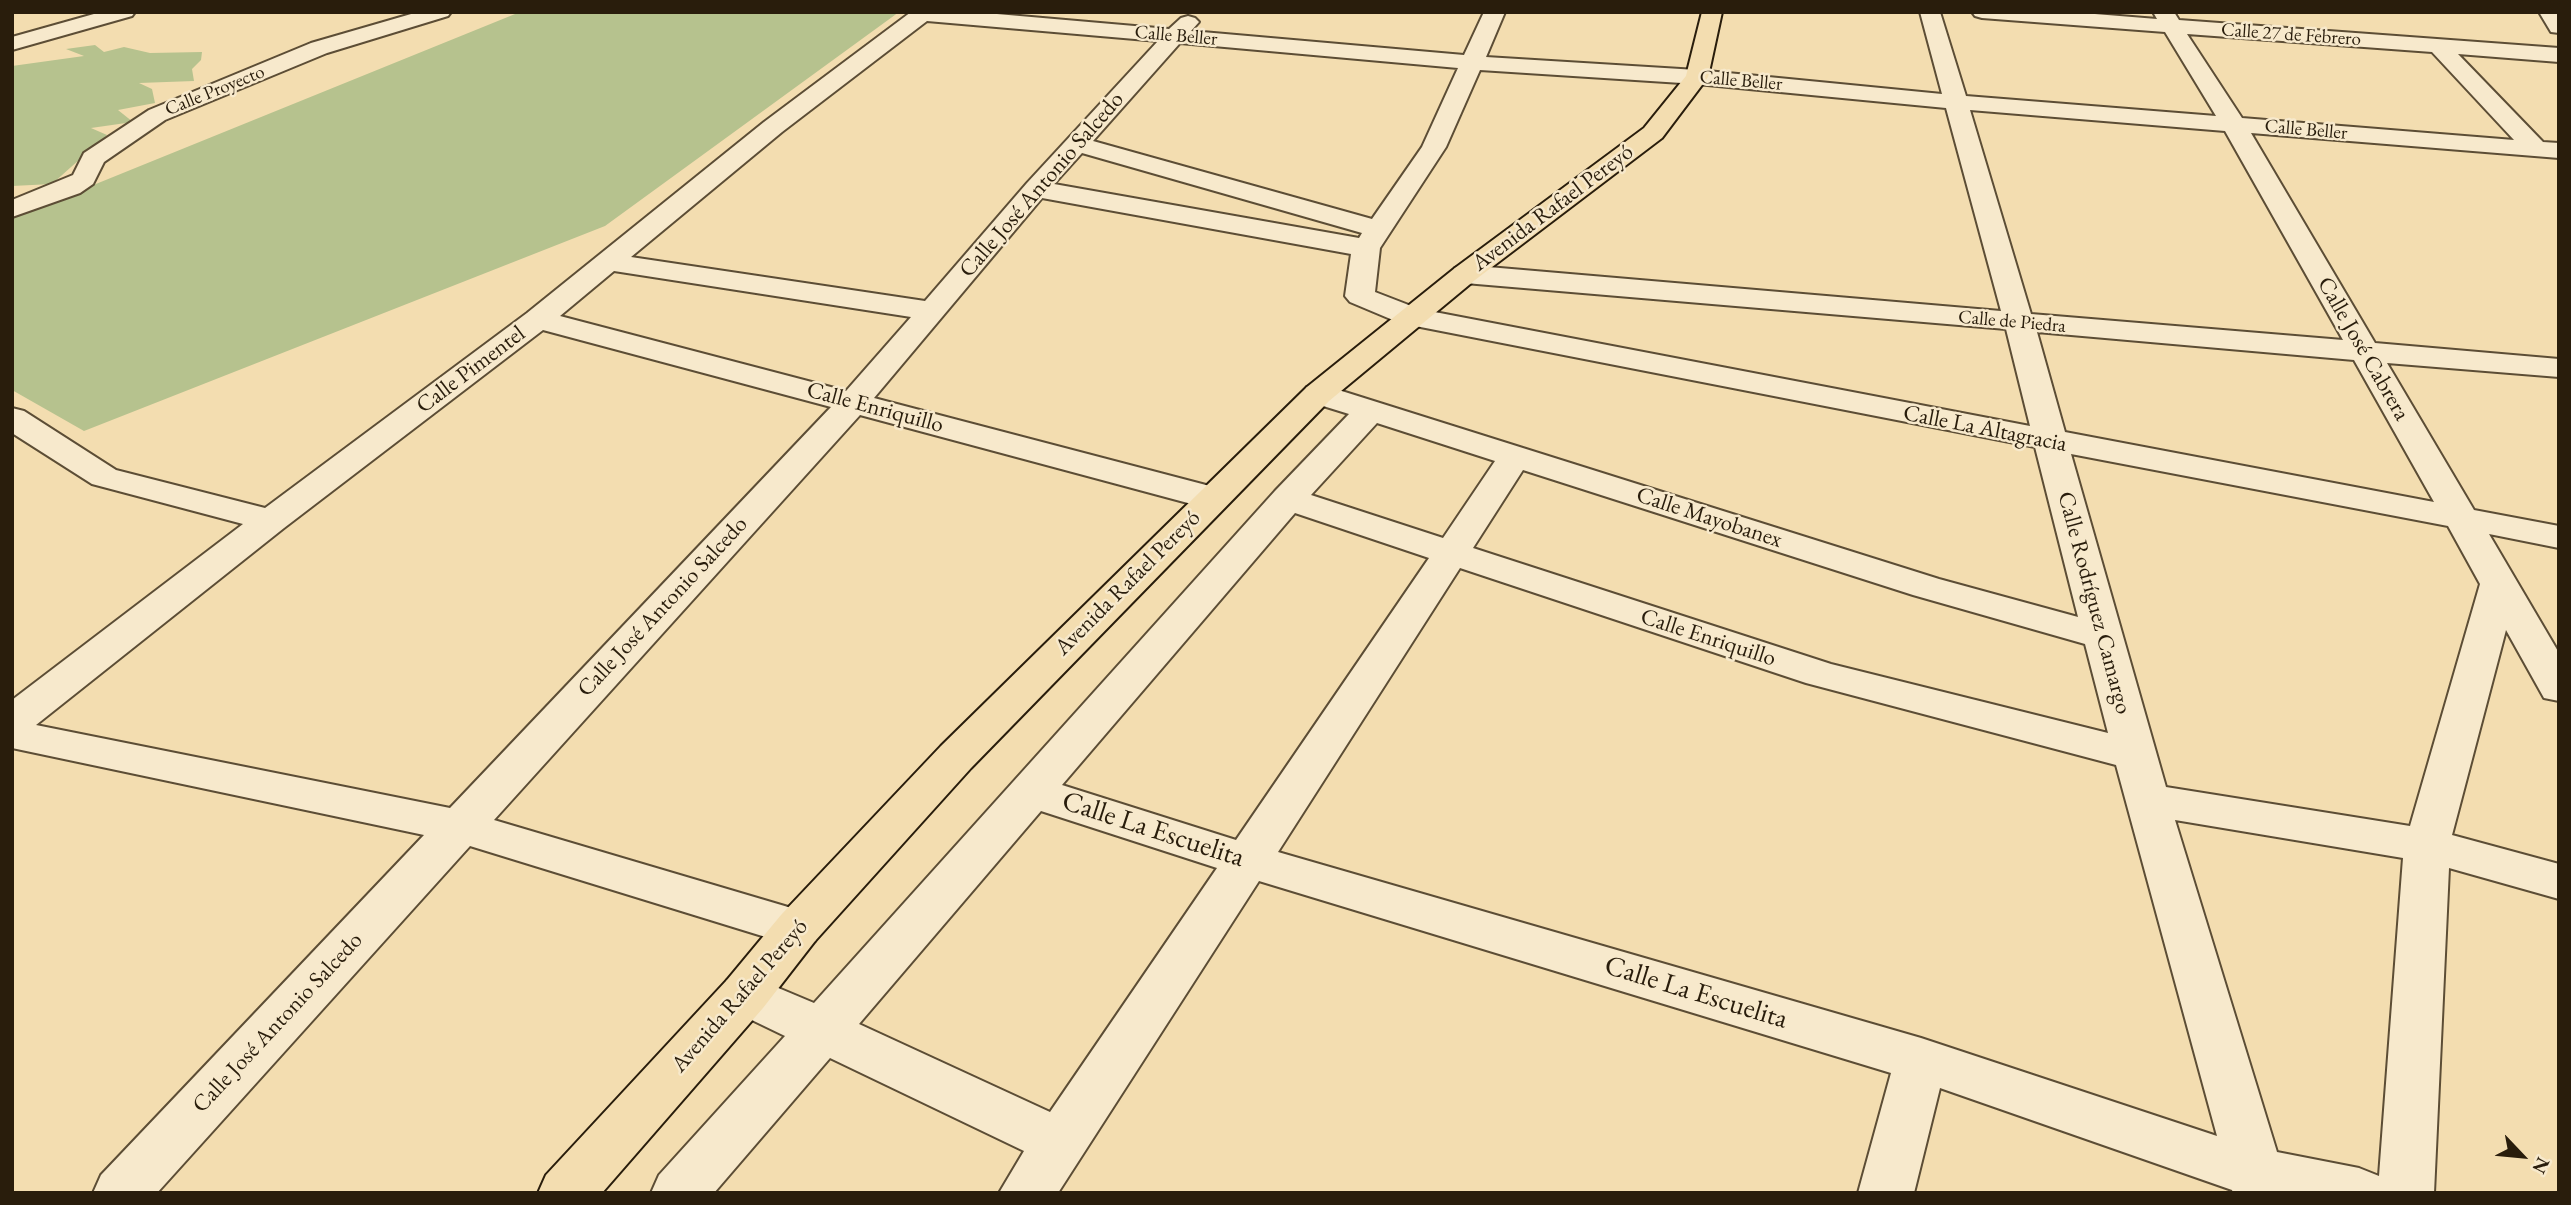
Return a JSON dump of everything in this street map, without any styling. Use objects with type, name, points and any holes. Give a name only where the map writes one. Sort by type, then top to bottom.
[{"type":"main road","name":"Avenida Rafael Pereyó","points":[[566,1193],[745,994],[798,928],[956,757],[1318,394],[1465,274],[1653,133],[1697,77],[1712,12]]},
{"type":"street","points":[[12,44],[125,12]]},
{"type":"street","name":"Calle Proyecto","points":[[12,209],[71,187],[83,179],[93,158],[157,115],[319,48],[441,12]]},
{"type":"street","points":[[1374,239],[1434,147],[1495,12]]},
{"type":"street","name":"Calle Rodríguez Camargo","points":[[1930,12],[2052,442],[2147,800],[2258,1183]]},
{"type":"street","name":"Calle 27 de Febrero","points":[[1982,12],[2167,19],[2438,46],[2559,55]]},
{"type":"street","points":[[2549,12],[2559,27]]},
{"type":"street","name":"Calle Beller","points":[[924,13],[1186,24],[1474,63],[1697,77],[1956,102],[2547,150]]},
{"type":"street","name":"Calle Pimentel","points":[[12,722],[271,520],[538,319],[773,127],[924,13]]},
{"type":"street","name":"Calle José Cabrera","points":[[2167,19],[2234,125],[2559,688]]},
{"type":"street","name":"Calle José Antonio Salcedo","points":[[121,1193],[853,402],[1036,189],[1186,24]]},
{"type":"street","points":[[2438,46],[2547,150]]},
{"type":"street","points":[[1076,144],[1374,239]]},
{"type":"street","points":[[1036,189],[1374,239]]},
{"type":"street","name":"Calle La Altagracia","points":[[1374,239],[1360,296],[1411,317],[2052,442],[2559,537]]},
{"type":"street","points":[[609,262],[933,311]]},
{"type":"street","name":"Calle de Piedra","points":[[1465,274],[2559,368]]},
{"type":"street","name":"Calle Enriquillo","points":[[538,319],[1212,498]]},
{"type":"street","name":"Calle Mayobanex","points":[[1318,394],[1926,587],[2103,636]]},
{"type":"street","points":[[679,1193],[1288,499],[1371,410]]},
{"type":"street","points":[[12,418],[104,477],[271,520]]},
{"type":"street","points":[[745,994],[823,1031],[1040,1179],[1247,860],[1516,455]]},
{"type":"street","name":"Calle Enriquillo","points":[[1288,499],[1819,674],[2135,755]]},
{"type":"street","points":[[2406,1193],[2427,845],[2498,586]]},
{"type":"street","points":[[12,730],[23,737],[459,826],[798,928]]},
{"type":"street","name":"Calle La Escuelita","points":[[1032,792],[1247,860],[1922,1060],[2258,1183],[2360,1193]]},
{"type":"street","points":[[2147,800],[2427,845],[2559,882]]},
{"type":"street","points":[[1886,1193],[1922,1060]]},
{"type":"green space","points":[[520,12],[899,12],[605,226],[84,431],[12,390],[12,218]]},
{"type":"green space","points":[[95,45],[104,52],[124,47],[150,53],[202,52],[201,60],[192,69],[194,81],[139,83],[152,89],[155,103],[118,110],[133,122],[91,128],[107,135],[52,184],[12,186],[12,66],[84,56],[66,49]]}]
